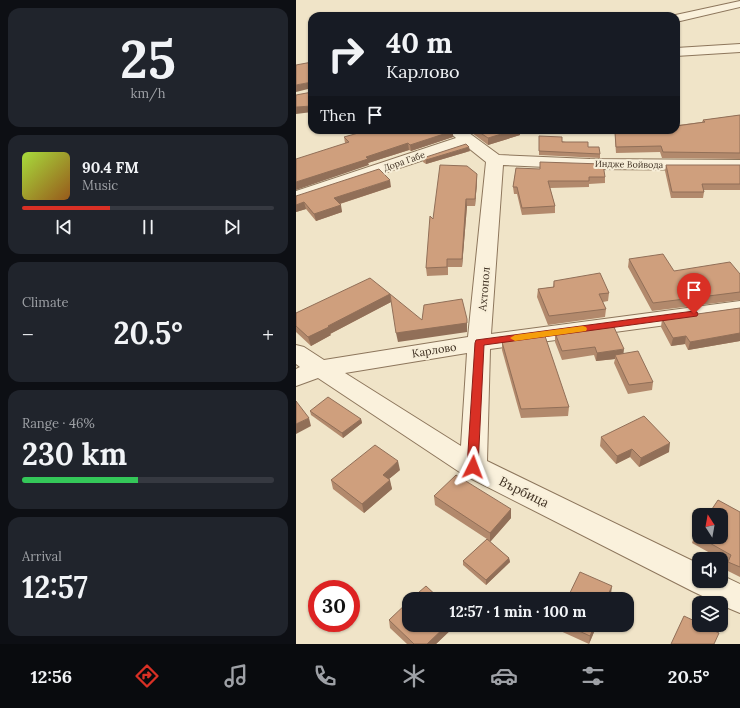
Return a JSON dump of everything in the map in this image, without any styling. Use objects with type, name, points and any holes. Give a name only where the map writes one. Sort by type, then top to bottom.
[{"type":"street","points":[[680,17],[740,4]]},
{"type":"street","points":[[680,52],[740,48]]},
{"type":"street","points":[[461,135],[495,160]]},
{"type":"street","name":"Дора Габе","points":[[296,197],[461,135]]},
{"type":"street","name":"Индже Войвода","points":[[495,160],[590,164],[740,165]]},
{"type":"street","name":"Ахтопол","points":[[473,467],[479,343],[495,160]]},
{"type":"street","name":"Карлово","points":[[307,373],[479,343],[740,308]]},
{"type":"street","name":"Върбица","points":[[296,353],[307,373],[473,467],[692,576]]},
{"type":"street","points":[[717,588],[740,599]]},
{"type":"building","points":[[308,63],[308,83],[296,85],[296,65]]},
{"type":"building","points":[[308,93],[308,106],[296,107],[296,95]]},
{"type":"building","points":[[740,115],[740,153],[663,152],[661,146],[616,147],[615,134],[680,134],[680,125],[705,122],[703,120]]},
{"type":"building","points":[[355,134],[444,134],[410,145],[408,143],[366,157],[368,159],[296,182],[296,159],[349,142],[344,137]]},
{"type":"building","points":[[482,134],[502,134],[488,138]]},
{"type":"building","points":[[539,136],[562,137],[562,142],[588,142],[588,147],[599,147],[600,154],[539,151]]},
{"type":"building","points":[[466,144],[469,147],[426,160],[423,158]]},
{"type":"building","points":[[540,162],[603,164],[605,177],[589,177],[589,181],[548,181],[555,206],[522,208],[517,187],[513,187],[516,168],[540,169]]},
{"type":"building","points":[[440,165],[467,166],[477,174],[475,199],[466,199],[462,259],[447,259],[447,267],[426,268],[430,216],[433,219]]},
{"type":"building","points":[[666,165],[740,165],[740,184],[702,184],[704,192],[672,192]]},
{"type":"building","points":[[379,169],[390,180],[334,198],[341,205],[314,214],[304,202],[296,205],[296,196]]},
{"type":"building","points":[[663,254],[674,271],[730,262],[740,274],[740,292],[653,303],[629,259]]},
{"type":"building","points":[[600,273],[609,293],[599,294],[606,309],[549,316],[538,289],[554,287],[554,281]]},
{"type":"building","points":[[370,278],[390,294],[308,337],[296,326],[296,313]]},
{"type":"building","points":[[390,294],[422,320],[424,305],[462,299],[467,323],[396,333]]},
{"type":"building","points":[[740,308],[740,333],[690,342],[686,336],[673,338],[662,319]]},
{"type":"building","points":[[613,325],[624,349],[597,353],[595,347],[562,351],[555,333]]},
{"type":"building","points":[[545,336],[569,407],[521,409],[502,342]]},
{"type":"building","points":[[638,351],[653,382],[629,385],[615,355]]},
{"type":"building","points":[[328,397],[361,419],[342,433],[310,411]]},
{"type":"building","points":[[296,401],[309,418],[296,424]]},
{"type":"building","points":[[644,416],[670,443],[641,458],[632,449],[617,456],[601,437]]},
{"type":"building","points":[[375,445],[398,461],[383,475],[390,480],[362,504],[331,480]]},
{"type":"building","points":[[456,475],[511,509],[490,533],[434,496]]},
{"type":"building","points":[[718,500],[740,512],[740,567],[728,562],[731,555],[728,552],[711,544],[728,544],[728,508],[713,508]]},
{"type":"building","points":[[487,539],[509,558],[486,580],[463,561]]},
{"type":"building","points":[[580,572],[612,586],[609,592],[570,592]]},
{"type":"building","points":[[426,586],[432,592],[419,592]]},
{"type":"building","points":[[402,608],[402,632],[440,632],[427,644],[414,644],[389,620]]},
{"type":"building","points":[[684,616],[692,620],[692,632],[719,633],[714,644],[671,644]]},
{"type":"building","points":[[581,632],[592,632],[590,636]]},
{"type":"slow traffic","points":[[515,338],[583,329]]},
{"type":"route","points":[[473,467],[479,343],[694,314]]}]
